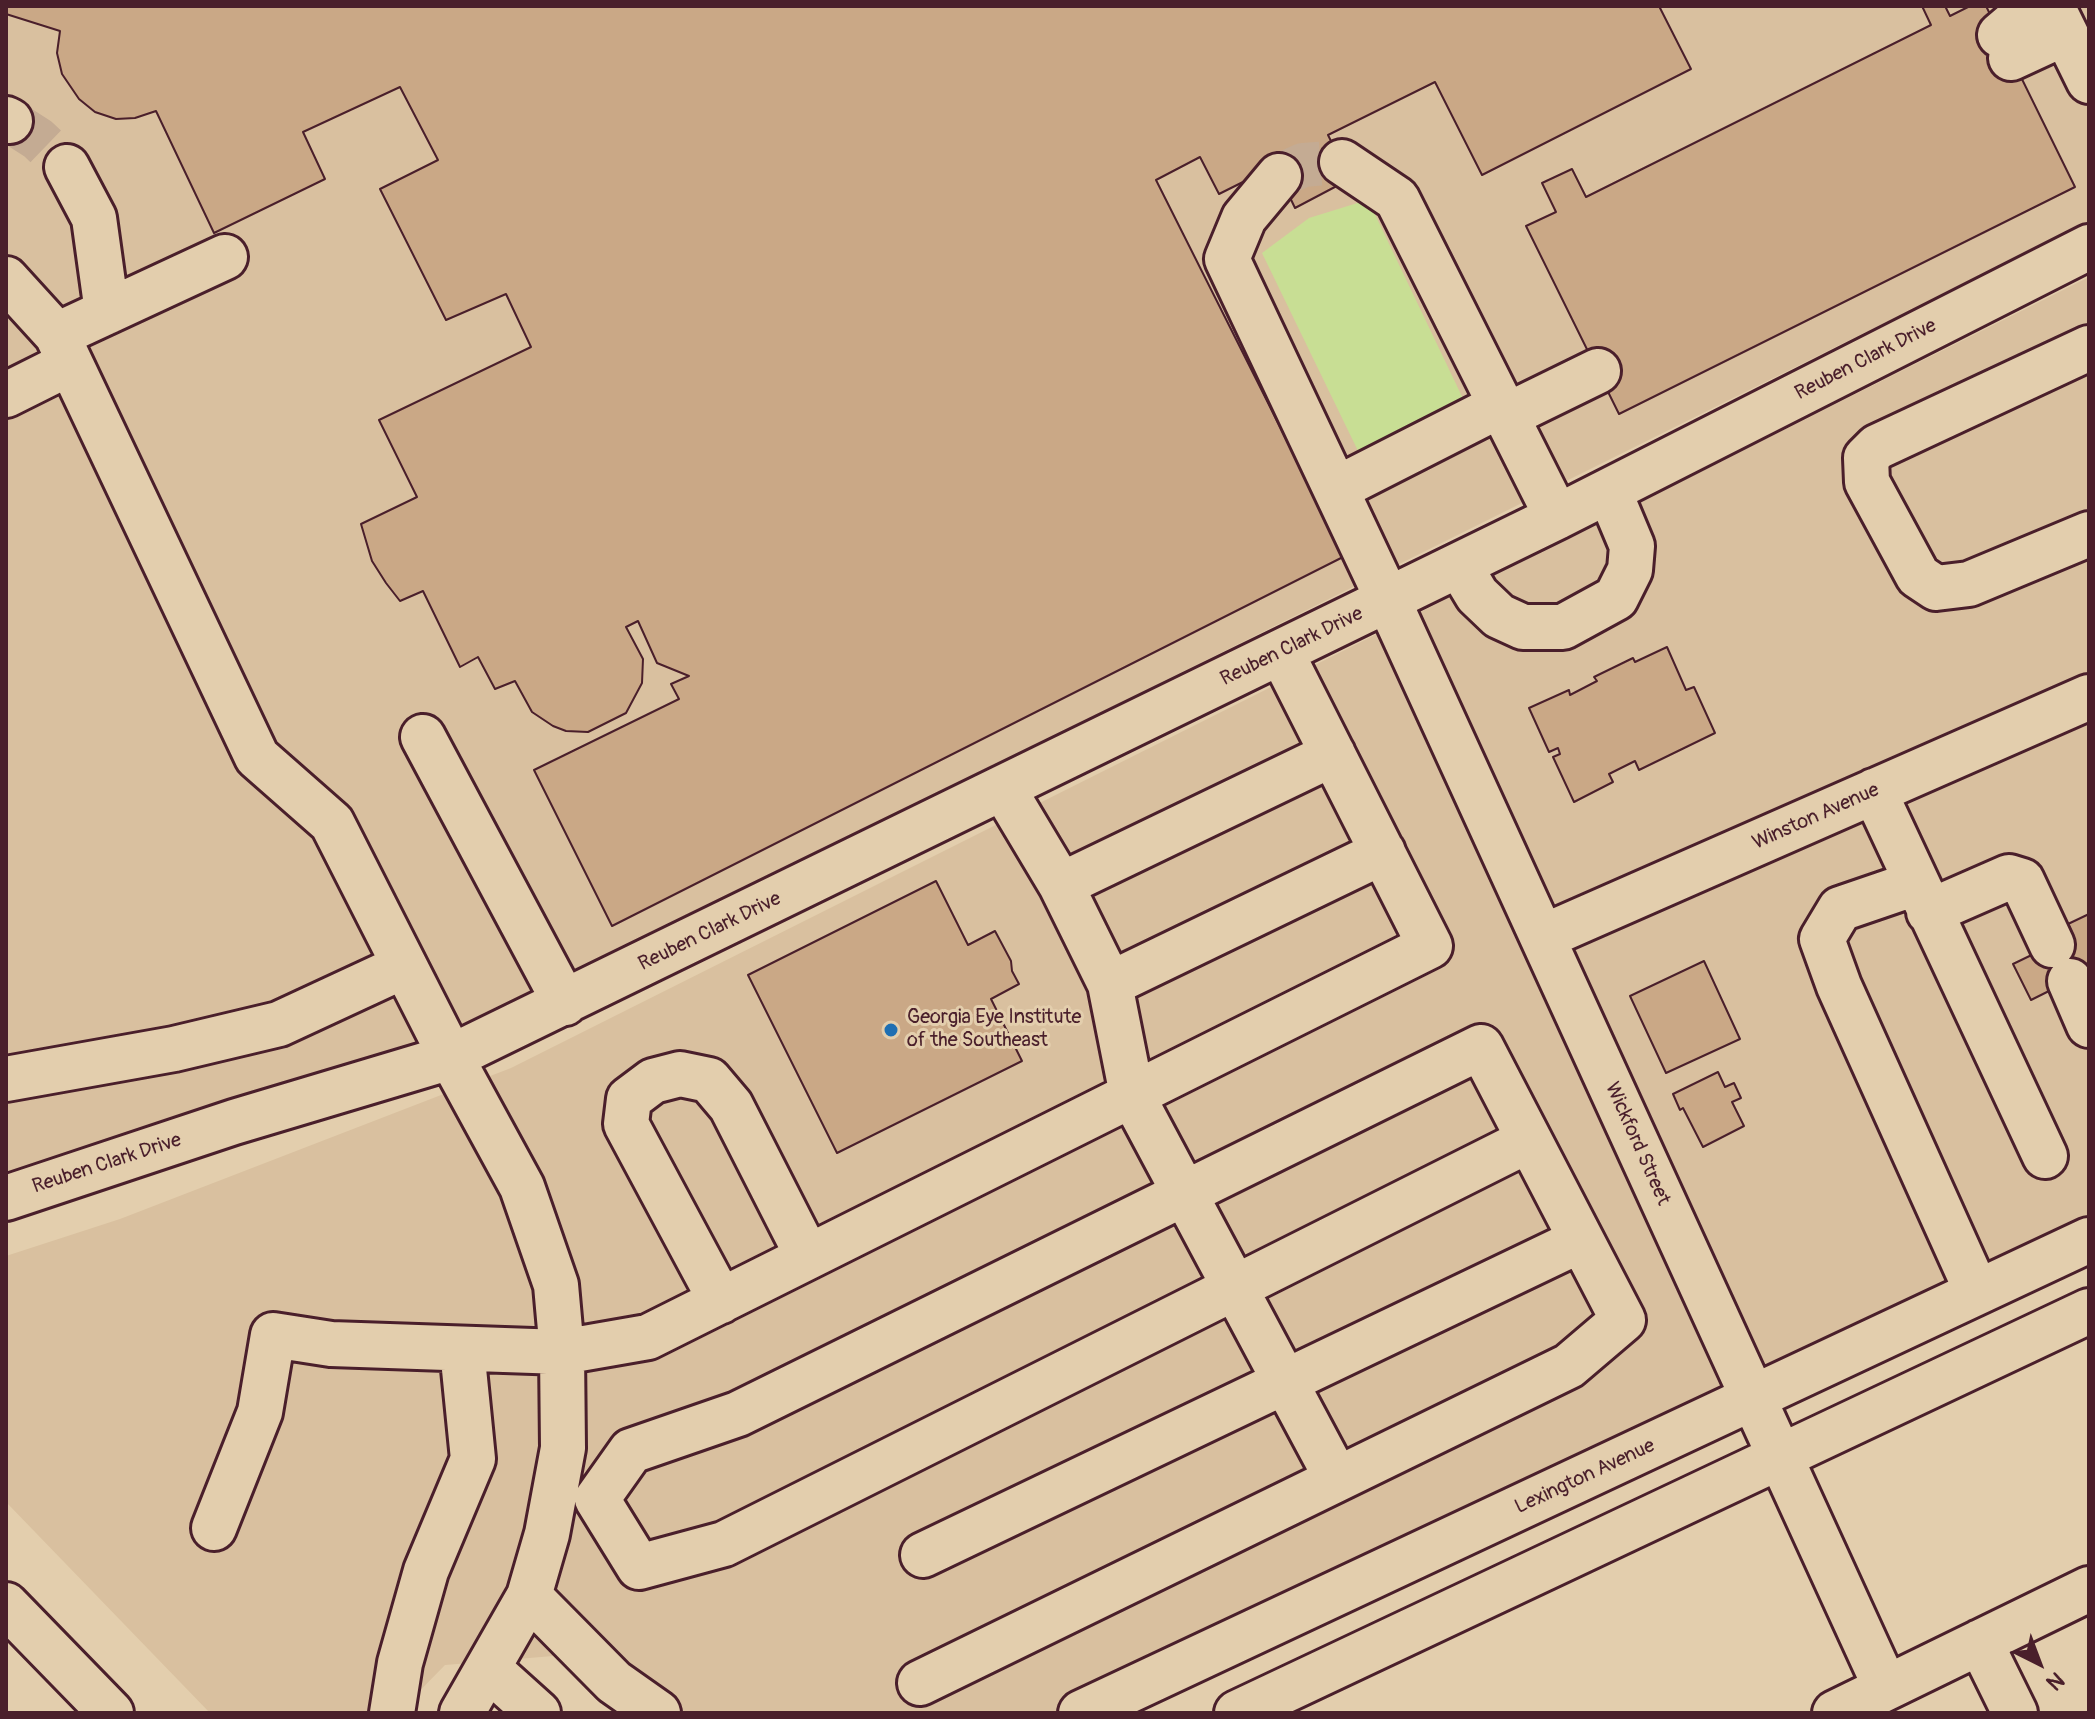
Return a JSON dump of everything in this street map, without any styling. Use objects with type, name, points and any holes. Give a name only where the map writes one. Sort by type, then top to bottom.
[{"type":"street","points":[[2005,46],[2051,15],[2089,81]]},
{"type":"street","points":[[1342,162],[1397,199],[1557,517]]},
{"type":"street","points":[[67,167],[94,218],[107,312]]},
{"type":"street","name":"Reuben Clark Drive","points":[[1279,176],[1244,218],[1227,259],[1388,600]]},
{"type":"street","name":"Reuben Clark Drive","points":[[6,1198],[234,1122],[451,1057],[1557,517],[2089,247]]},
{"type":"street","points":[[6,395],[107,312],[225,257]]},
{"type":"street","points":[[6,279],[63,349],[257,757],[332,823],[451,1057],[522,1187],[556,1285],[562,1352],[563,1448],[547,1534],[529,1596],[462,1713]]},
{"type":"street","points":[[2085,359],[1877,447],[1866,458],[1866,470],[1867,482],[1918,576],[1936,588],[1969,584],[2089,534]]},
{"type":"street","points":[[1336,489],[1593,362]]},
{"type":"street","points":[[1459,565],[1477,595],[1499,616],[1523,627],[1563,627],[1616,598],[1630,570],[1632,546],[1609,491]]},
{"type":"street","name":"Wickford Street","points":[[1388,600],[1886,1688]]},
{"type":"street","points":[[214,1528],[260,1412],[273,1335],[331,1344],[562,1352],[648,1337],[1430,946],[1281,652]]},
{"type":"street","name":"Winston Avenue","points":[[1543,937],[2089,697]]},
{"type":"street","points":[[423,737],[565,1003]]},
{"type":"street","points":[[1061,885],[1333,754]]},
{"type":"street","points":[[1003,788],[1061,885],[1110,984],[1132,1095],[1337,1479]]},
{"type":"street","points":[[1874,791],[2045,1156]]},
{"type":"street","points":[[1110,984],[1383,852]]},
{"type":"street","points":[[1977,1292],[1839,986],[1822,939],[1840,909],[1923,898],[2009,877],[2022,881],[2089,1025]]},
{"type":"street","points":[[6,1079],[174,1049],[279,1024],[404,966]]},
{"type":"street","points":[[920,1683],[1569,1366],[1623,1320],[1481,1047],[738,1414],[631,1451],[597,1499],[639,1567],[724,1544],[1529,1140]]},
{"type":"street","points":[[721,1301],[626,1124],[629,1099],[653,1081],[680,1074],[709,1080],[724,1097],[808,1257]]},
{"type":"street","points":[[923,1555],[1581,1240]]},
{"type":"street","name":"Lexington Avenue","points":[[1081,1713],[2089,1240]]},
{"type":"street","points":[[1237,1713],[2089,1311]]},
{"type":"street","points":[[392,1713],[400,1663],[426,1571],[473,1459],[462,1349]]},
{"type":"street","points":[[1835,1713],[2089,1589]]},
{"type":"street","points":[[529,1596],[614,1682],[658,1713]]},
{"type":"street","points":[[6,1605],[111,1713]]},
{"type":"street","points":[[1980,1642],[2015,1713]]},
{"type":"street","points":[[488,1668],[538,1713]]},
{"type":"shaded area","points":[[6,6],[2089,6],[2089,221],[985,770],[488,1023],[120,1147],[6,1174]]},
{"type":"shaded area","points":[[2089,277],[2089,1222],[1069,1713],[676,1713],[601,1652],[445,1665],[398,1713],[210,1713],[6,1502],[6,1256],[120,1219],[511,1068]]},
{"type":"green space","points":[[1364,201],[1370,204],[1467,407],[1360,455],[1262,253],[1309,218]]},
{"type":"building","points":[[6,6],[1659,6],[1691,69],[1482,175],[1435,82],[1328,135],[1350,179],[1295,208],[1275,166],[1219,194],[1200,157],[1156,180],[1345,556],[612,926],[534,770],[679,699],[671,684],[689,676],[657,663],[638,621],[626,627],[643,659],[642,683],[626,713],[588,732],[566,731],[553,726],[532,712],[515,681],[495,689],[478,657],[460,667],[423,591],[400,601],[386,583],[372,561],[361,524],[417,497],[379,420],[531,347],[506,294],[446,320],[380,189],[438,160],[400,87],[303,132],[325,179],[214,233],[156,111],[135,118],[116,119],[95,112],[79,99],[62,74],[57,53],[60,31],[6,14]]},
{"type":"building","points":[[1922,6],[1945,6],[1950,16],[1970,6],[1986,6],[2075,187],[1619,414],[1526,226],[1556,212],[1542,183],[1572,169],[1586,197],[1931,25]]},
{"type":"building","points":[[1667,647],[1686,690],[1694,687],[1715,733],[1639,770],[1635,761],[1609,774],[1613,782],[1574,802],[1553,757],[1560,754],[1558,748],[1549,752],[1529,708],[1569,690],[1570,695],[1597,681],[1594,677],[1633,658],[1635,662]]},
{"type":"building","name":"Georgia Eye Institute of the Southeast","points":[[936,881],[968,945],[995,931],[1011,961],[1019,984],[991,999],[1022,1061],[837,1153],[748,975]]},
{"type":"building","points":[[2089,914],[2089,971],[2031,1000],[2013,964],[2073,935],[2068,924]]},
{"type":"building","points":[[1704,961],[1740,1039],[1666,1073],[1630,996]]},
{"type":"building","points":[[1718,1072],[1725,1087],[1734,1083],[1741,1098],[1732,1102],[1744,1126],[1703,1147],[1673,1094]]},
{"type":"tunnel","points":[[10,121],[38,139],[67,167]]},
{"type":"tunnel","points":[[1279,176],[1303,165],[1342,162]]},
{"type":"place","name":"Georgia Eye Institute of the Southeast","points":[[891,1030]]}]
